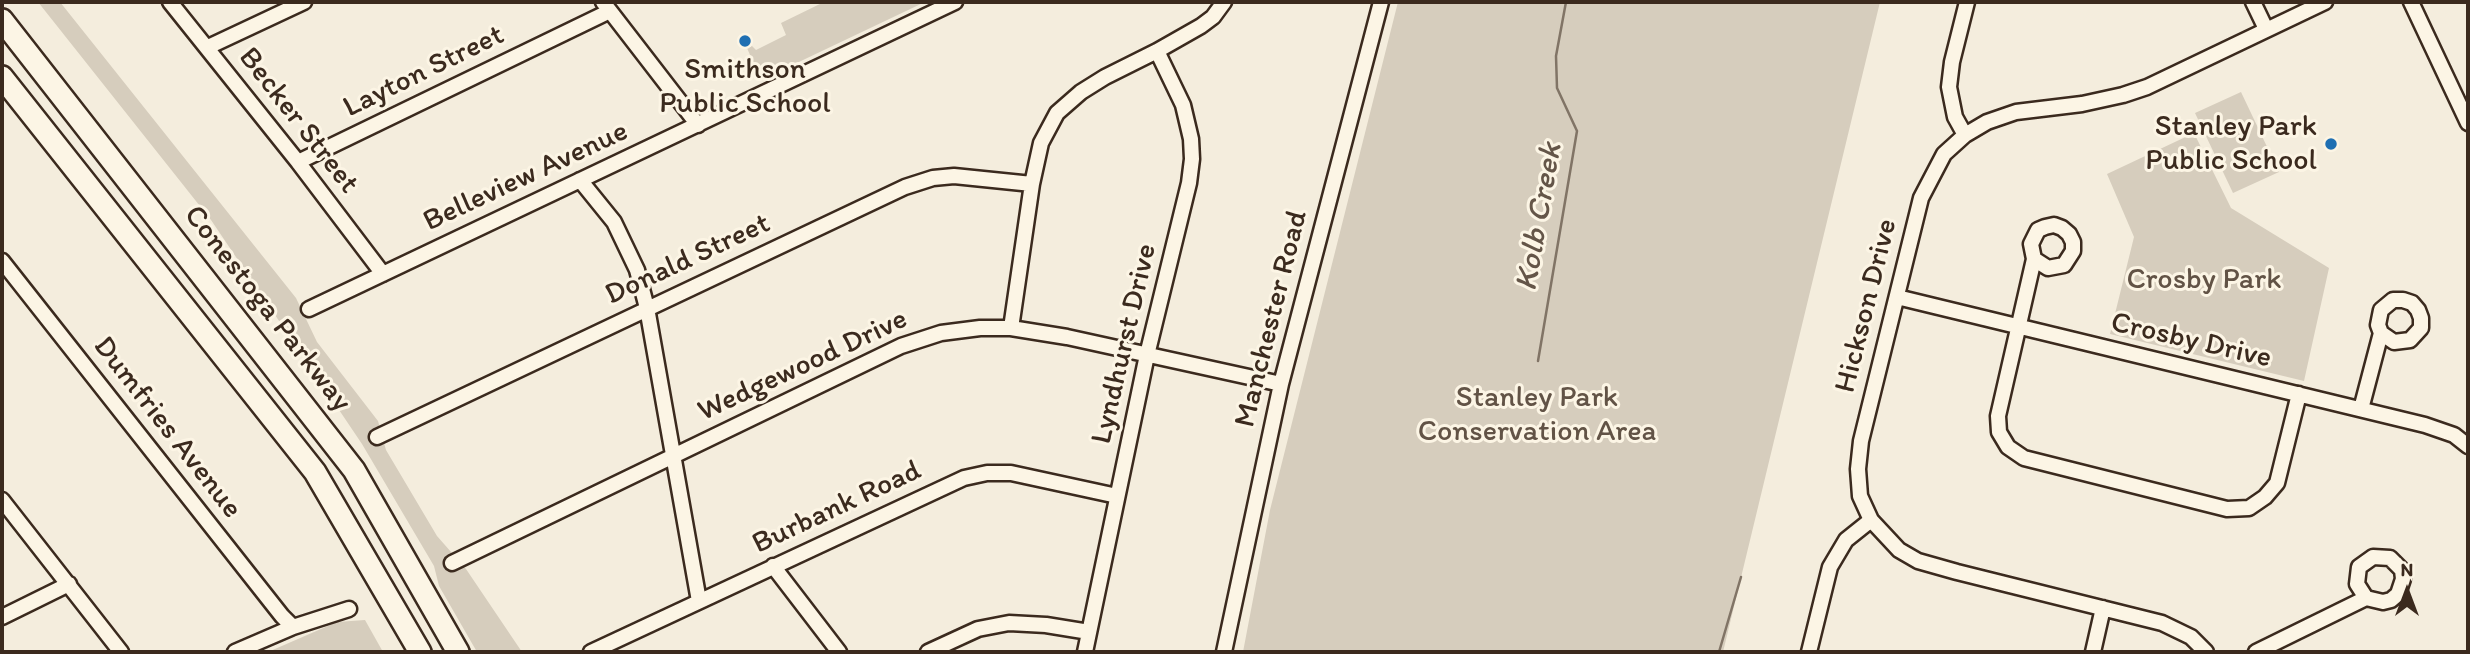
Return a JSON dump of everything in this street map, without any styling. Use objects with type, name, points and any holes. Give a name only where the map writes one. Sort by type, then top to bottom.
[{"type":"highway","name":"Conestoga Parkway","points":[[3,23],[354,470],[458,652]]},
{"type":"highway","name":"Conestoga Parkway","points":[[2,77],[315,472],[420,652]]},
{"type":"street","name":"Becker Street","points":[[170,2],[208,47],[383,274]]},
{"type":"street","points":[[208,47],[304,2]]},
{"type":"street","name":"Belleview Avenue","points":[[309,309],[955,2]]},
{"type":"street","points":[[1012,328],[1032,184],[1041,143],[1057,113],[1097,82],[1157,51],[1213,17],[1224,2]]},
{"type":"street","name":"Manchester Road","points":[[1224,652],[1281,384],[1381,2]]},
{"type":"street","points":[[1965,135],[1955,117],[1949,86],[1967,2]]},
{"type":"street","points":[[2253,2],[2266,29]]},
{"type":"street","name":"Hickson Drive","points":[[2206,652],[2191,637],[2162,623],[1918,561],[1899,550],[1871,520],[1860,496],[1859,455],[1921,198],[1944,154],[1965,135],[1986,122],[2016,112],[2082,104],[2123,95],[2325,2]]},
{"type":"street","points":[[2411,2],[2468,123]]},
{"type":"street","points":[[606,6],[698,125]]},
{"type":"street","name":"Layton Street","points":[[298,162],[606,6]]},
{"type":"street","name":"Lyndhurst Drive","points":[[1085,652],[1147,355],[1189,183],[1192,159],[1188,121],[1183,105],[1157,51]]},
{"type":"street","name":"Donald Street","points":[[377,437],[920,181],[964,176],[1032,184]]},
{"type":"street","points":[[580,180],[614,222],[637,270],[647,308],[699,601]]},
{"type":"street","points":[[2034,259],[1998,416],[1999,432],[2008,447],[2024,458],[2227,509],[2249,508],[2265,497],[2277,483],[2299,394]]},
{"type":"street","name":"Dumfries Avenue","points":[[2,261],[293,627]]},
{"type":"street","name":"Crosby Drive","points":[[1897,297],[2425,425],[2454,435],[2468,446]]},
{"type":"street","name":"Wedgewood Drive","points":[[452,563],[901,346],[941,333],[980,328],[1012,328],[1067,337],[1281,384]]},
{"type":"street","points":[[2361,409],[2381,333]]},
{"type":"street","name":"Burbank Road","points":[[591,652],[952,483],[975,475],[1011,473],[1117,496]]},
{"type":"street","points":[[2,500],[121,652]]},
{"type":"street","points":[[1809,652],[1829,567],[1846,540],[1871,520]]},
{"type":"street","points":[[773,566],[839,652]]},
{"type":"street","points":[[2,617],[69,584]]},
{"type":"street","points":[[2256,652],[2366,598]]},
{"type":"street","points":[[2093,652],[2103,608]]},
{"type":"street","points":[[235,652],[293,627],[349,609]]},
{"type":"street","points":[[928,652],[978,629],[1000,625],[1027,623],[1089,632]]},
{"type":"green space","points":[[38,2],[60,2],[296,298],[317,342],[378,421],[386,450],[437,536],[466,569],[522,652],[477,652],[439,586],[434,566],[362,444],[211,220]]},
{"type":"green space","points":[[824,2],[925,2],[761,80],[747,48],[752,46],[756,50],[786,35],[781,23]]},
{"type":"green space","name":"Stanley Park Conservation Area","points":[[1398,2],[1880,2],[1723,652],[1243,652],[1270,510]]},
{"type":"green space","points":[[2241,92],[2279,172],[2233,193],[2195,113]]},
{"type":"green space","name":"Crosby Park","points":[[2194,133],[2231,208],[2329,268],[2304,381],[2110,334],[2134,237],[2107,174]]},
{"type":"green space","points":[[365,620],[383,652],[268,652],[337,622]]},
{"type":"waterway","name":"Kolb Creek","points":[[1538,361],[1577,131],[1557,88],[1556,56],[1566,2]]},
{"type":"waterway","points":[[1719,652],[1741,577]]},
{"type":"place","name":"Smithson Public School","points":[[745,41]]},
{"type":"place","name":"Stanley Park Public School","points":[[2331,144]]}]
